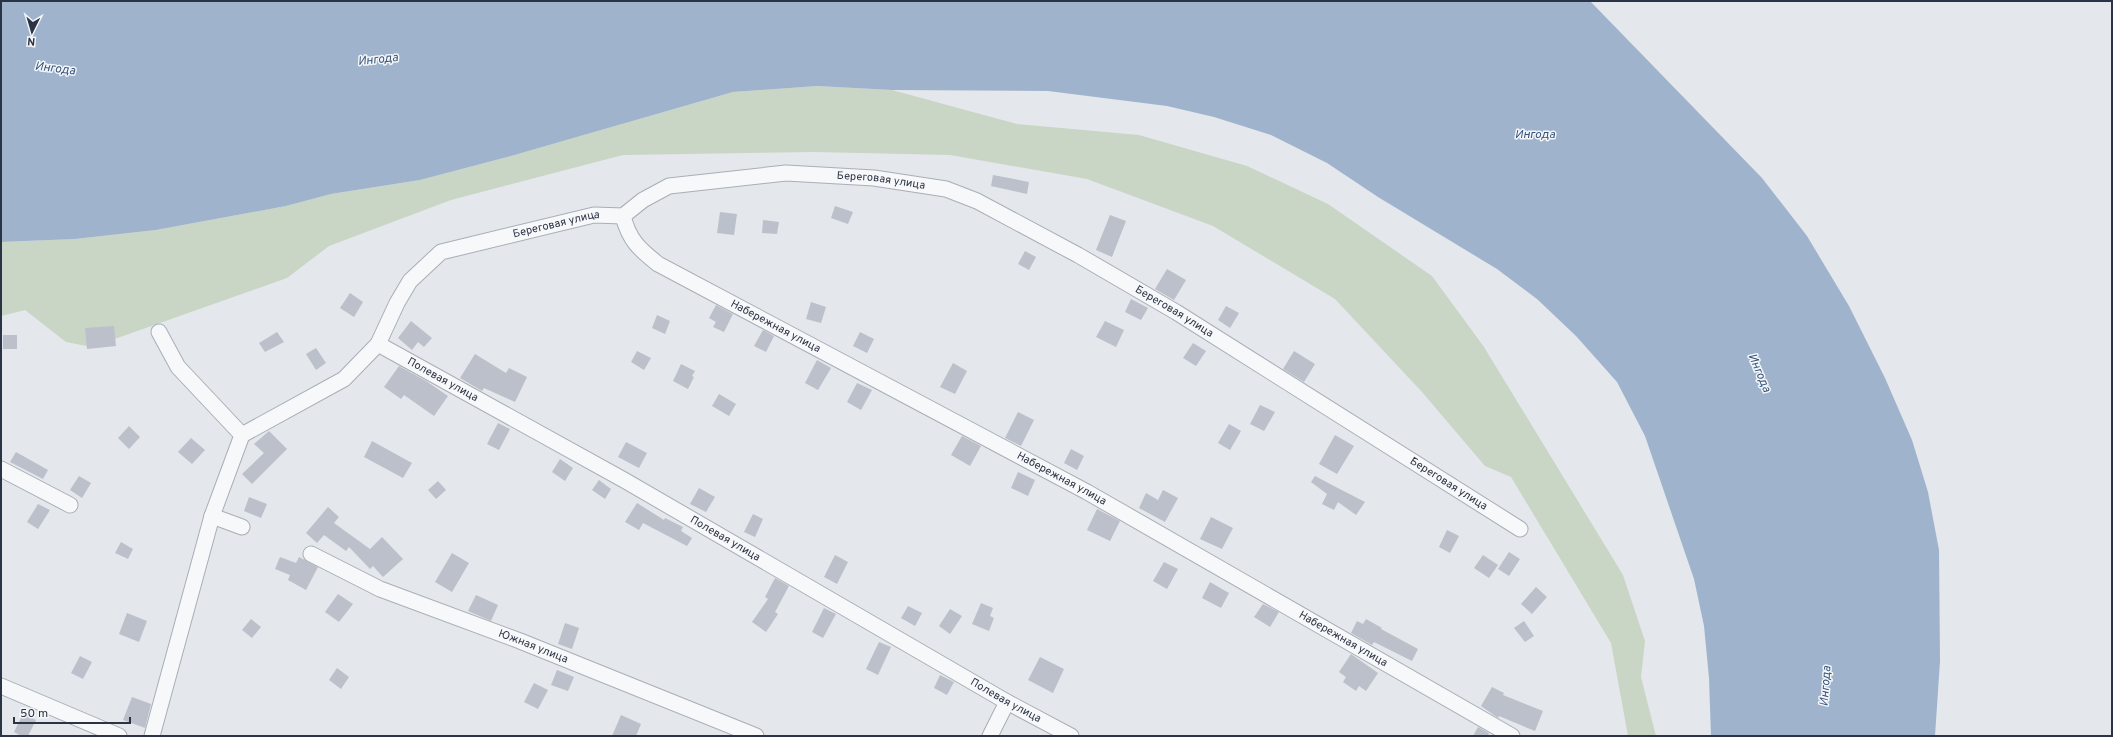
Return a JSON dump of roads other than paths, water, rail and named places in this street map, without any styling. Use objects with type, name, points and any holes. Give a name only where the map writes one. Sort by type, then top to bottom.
[{"type":"street","name":"Береговая улица","points":[[242,435],[344,379],[378,344],[397,303],[410,281],[441,252],[594,215],[623,216],[644,200],[669,186],[786,173],[874,178],[946,189],[977,201],[1078,255],[1169,308],[1520,530]]},
{"type":"street","name":"Набережная улица","points":[[623,216],[627,233],[644,253],[658,264],[1087,492],[1512,736]]},
{"type":"street","points":[[152,736],[212,516],[242,435],[178,367],[159,332]]},
{"type":"street","name":"Полевая улица","points":[[378,344],[624,480],[1007,702],[1071,736]]},
{"type":"street","points":[[1,469],[70,505]]},
{"type":"street","points":[[212,516],[242,527]]},
{"type":"street","name":"Южная улица","points":[[311,554],[380,589],[520,641],[756,736]]},
{"type":"street","points":[[1,686],[119,736]]},
{"type":"street","points":[[990,736],[1007,702]]},
{"type":"water","name":"Ингода","points":[[1,1],[1590,1],[1762,178],[1807,236],[1849,306],[1885,378],[1912,440],[1928,492],[1939,550],[1940,661],[1935,736],[1711,736],[1709,678],[1704,626],[1694,579],[1645,436],[1617,382],[1576,336],[1537,299],[1497,269],[1378,197],[1327,163],[1271,135],[1214,117],[1167,106],[1048,91],[892,90],[817,86],[733,92],[511,156],[420,180],[331,194],[286,206],[156,230],[75,239],[1,242]]}]
